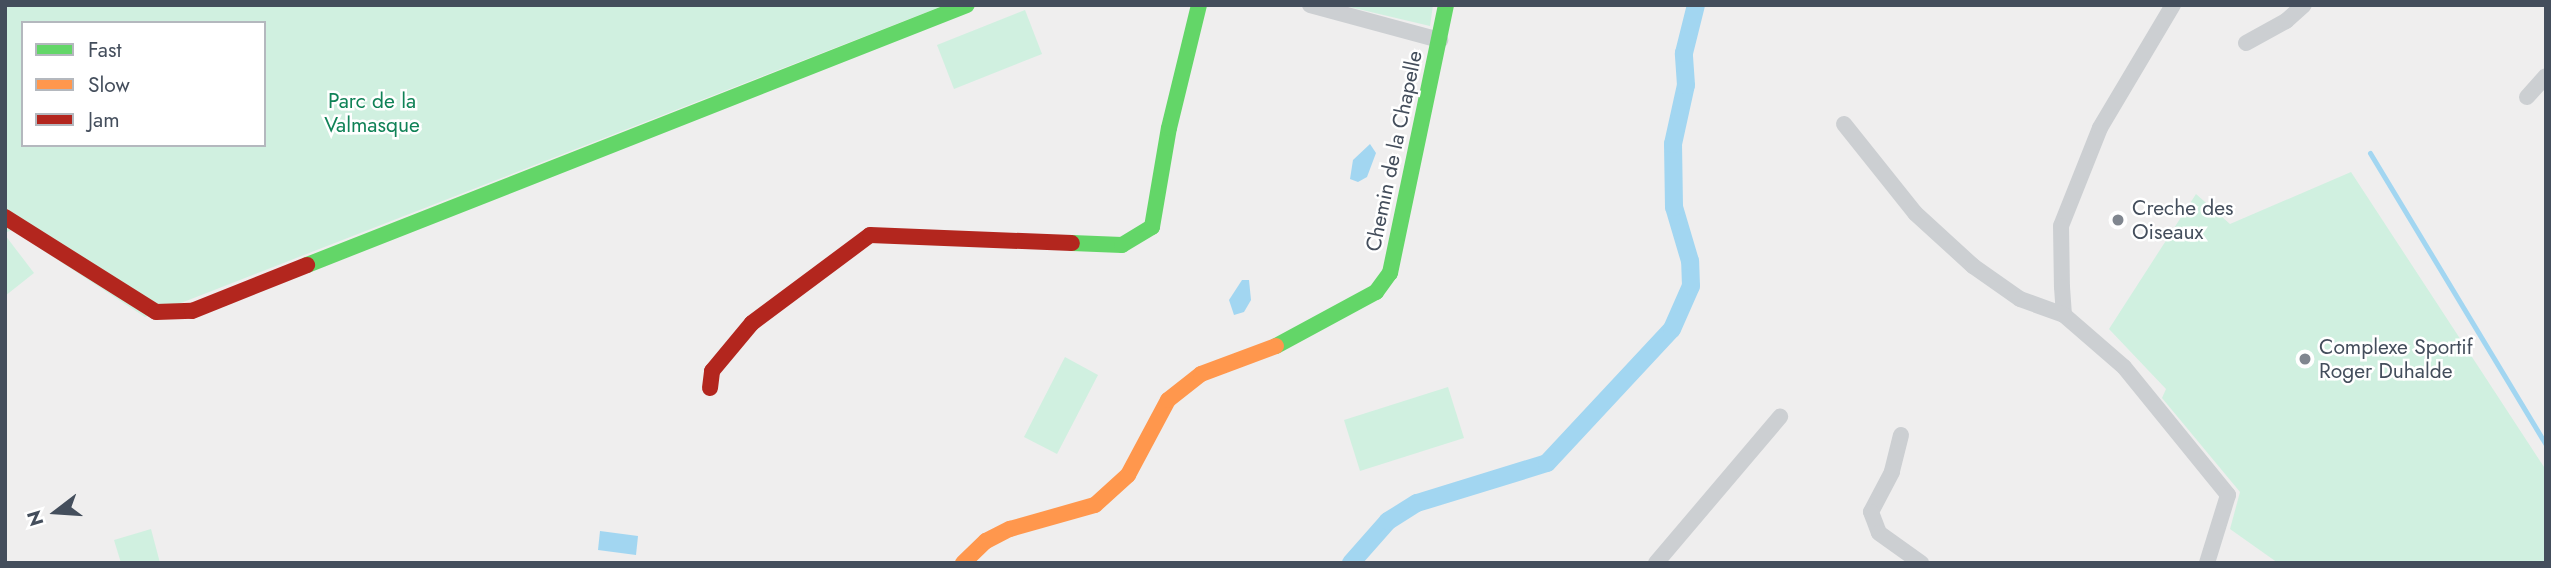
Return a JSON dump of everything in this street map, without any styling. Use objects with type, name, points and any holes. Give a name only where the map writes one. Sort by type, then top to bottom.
[{"type":"street","points":[[5,216],[156,312],[192,310],[967,5]]},
{"type":"street","points":[[710,388],[712,371],[752,323],[870,234],[1122,245],[1152,227],[1169,128],[1199,5]]},
{"type":"street","points":[[1310,5],[1440,40]]},
{"type":"street","name":"Chemin de la Chapelle","points":[[963,563],[976,548],[1010,529],[1095,505],[1128,475],[1168,400],[1200,374],[1259,355],[1376,292],[1390,273],[1446,5]]},
{"type":"street","points":[[2064,315],[2061,226],[2100,128],[2173,5]]},
{"type":"street","points":[[2246,43],[2286,21],[2304,5]]},
{"type":"street","points":[[2527,97],[2546,76]]},
{"type":"street","points":[[1844,124],[1915,213],[1973,265],[2020,299],[2064,315],[2124,367],[2228,495],[2207,563]]},
{"type":"street","points":[[1656,563],[1780,417]]},
{"type":"street","points":[[1901,435],[1892,472],[1871,512],[1880,533],[1921,563]]},
{"type":"green space","name":"Parc de la Valmasque","points":[[5,5],[945,5],[145,317],[12,230],[5,233]]},
{"type":"green space","points":[[1341,5],[1433,5],[1430,26]]},
{"type":"green space","points":[[1025,10],[1042,54],[954,89],[937,45]]},
{"type":"green space","name":"Complexe Sportif Roger Duhalde","points":[[2351,172],[2546,470],[2546,563],[2278,563],[2230,529],[2240,492],[2162,398],[2166,389],[2109,329],[2196,194],[2230,224]]},
{"type":"green space","points":[[5,235],[34,273],[5,296]]},
{"type":"green space","points":[[1065,357],[1098,375],[1057,454],[1024,437]]},
{"type":"green space","points":[[1448,387],[1464,438],[1360,471],[1344,420]]},
{"type":"green space","points":[[151,529],[160,563],[121,563],[114,540]]},
{"type":"water","points":[[1370,144],[1376,153],[1367,177],[1358,182],[1350,179],[1353,160]]},
{"type":"water","points":[[1242,280],[1249,280],[1251,300],[1244,312],[1234,315],[1229,300]]},
{"type":"water","points":[[600,531],[638,536],[636,555],[598,550]]},
{"type":"waterway","points":[[1351,563],[1388,521],[1417,503],[1547,463],[1672,329],[1691,286],[1690,261],[1674,207],[1673,144],[1686,85],[1684,53],[1696,5]]},
{"type":"waterway","points":[[2370,153],[2546,445]]},
{"type":"traffic: fast","points":[[307,265],[967,5]]},
{"type":"traffic: fast","points":[[1072,243],[1122,245],[1152,227],[1169,128],[1199,5]]},
{"type":"traffic: fast","points":[[1276,346],[1376,292],[1390,273],[1446,5]]},
{"type":"traffic: slow","points":[[963,563],[986,541],[1010,529],[1095,505],[1128,475],[1168,400],[1201,374],[1276,346]]},
{"type":"traffic: jam","points":[[5,217],[156,312],[192,311],[307,265]]},
{"type":"traffic: jam","points":[[710,388],[712,371],[752,323],[870,235],[1072,243]]},
{"type":"place","name":"Creche des Oiseaux","points":[[2118,220]]},
{"type":"place","name":"Complexe Sportif Roger Duhalde","points":[[2305,359]]}]
